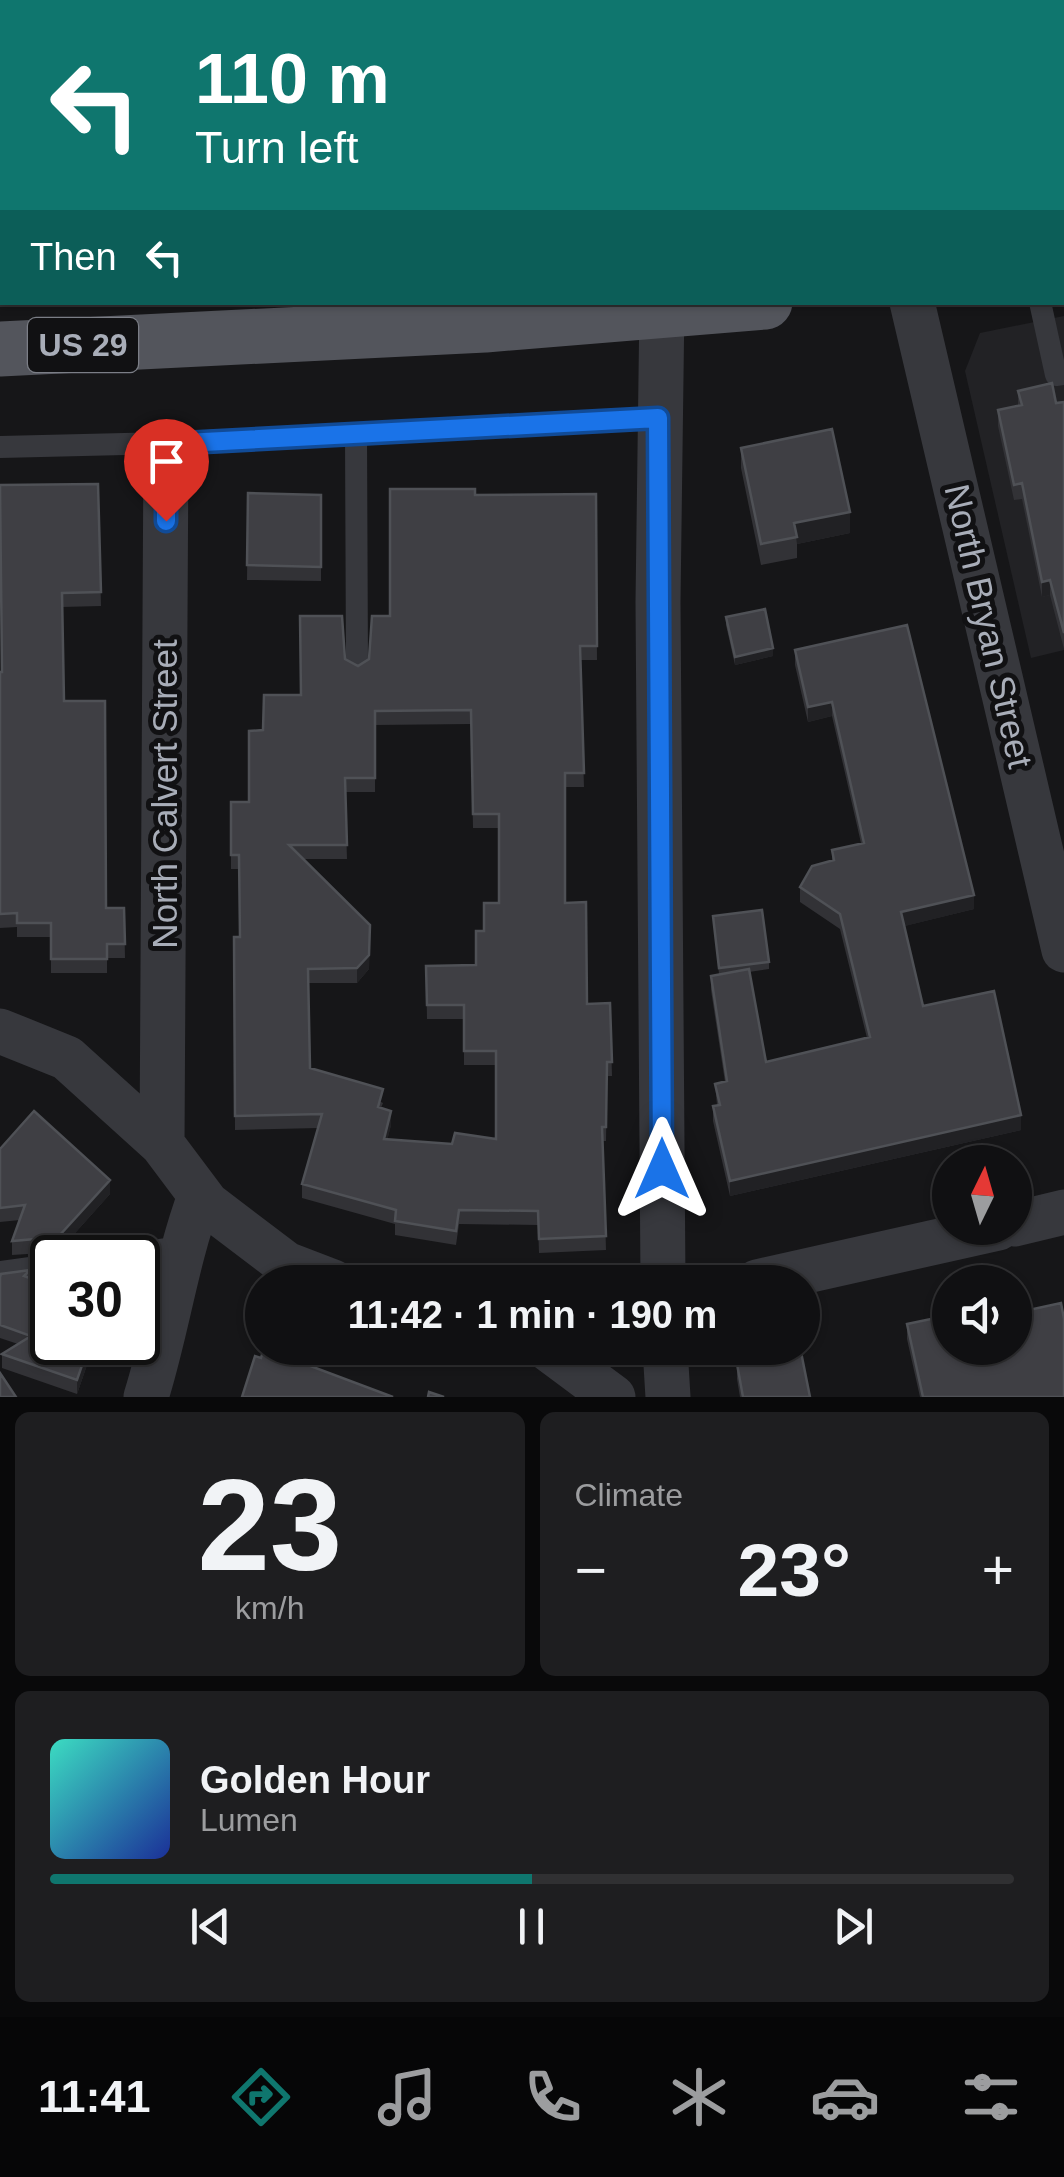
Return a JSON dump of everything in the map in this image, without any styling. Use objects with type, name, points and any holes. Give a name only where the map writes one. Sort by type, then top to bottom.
[{"type":"main road","name":"US 29","points":[[0,349],[714,305]]},
{"type":"street","name":"North Bryan Street","points":[[913,305],[1064,950]]},
{"type":"street","points":[[662,308],[658,418],[663,1265]]},
{"type":"street","name":"North Calvert Street","points":[[162,1144],[166,444]]},
{"type":"street","points":[[0,1031],[67,1058],[162,1144],[200,1196],[289,1265]]},
{"type":"street","points":[[146,1397],[163,1342],[181,1247],[200,1196]]},
{"type":"street","points":[[1032,1220],[1064,1212]]},
{"type":"street","points":[[820,1268],[932,1243]]},
{"type":"street","points":[[570,1365],[613,1397]]},
{"type":"street","points":[[666,1365],[668,1397]]},
{"type":"lane","points":[[1041,305],[1056,376],[1064,374]]},
{"type":"lane","points":[[0,446],[166,444],[658,418]]},
{"type":"lane","points":[[356,435],[358,664]]},
{"type":"lane","points":[[160,1250],[181,1247]]},
{"type":"lane","points":[[0,1272],[30,1268]]},
{"type":"shaded area","points":[[1064,316],[1064,650],[1031,658],[965,371],[980,333]]},
{"type":"building","points":[[1052,383],[1056,403],[1064,402],[1064,633],[1050,580],[1042,582],[1022,483],[1014,485],[998,410],[1022,405],[1018,391]]},
{"type":"building","points":[[832,429],[850,512],[794,523],[797,537],[761,544],[741,448]]},
{"type":"building","points":[[98,484],[101,592],[62,593],[64,701],[105,701],[106,908],[124,908],[125,944],[107,944],[107,959],[51,959],[51,923],[17,923],[17,913],[0,914],[0,485]]},
{"type":"building","points":[[390,489],[475,489],[475,495],[596,494],[597,646],[580,646],[584,773],[565,773],[565,903],[586,902],[587,1004],[610,1003],[612,1062],[607,1062],[606,1127],[602,1127],[606,1236],[539,1239],[538,1211],[459,1210],[456,1231],[395,1221],[396,1210],[302,1184],[322,1114],[235,1116],[234,937],[240,937],[239,855],[231,855],[231,802],[249,802],[249,731],[263,730],[264,695],[301,695],[300,616],[342,616],[345,659],[358,666],[369,659],[372,616],[390,616]],"holes":[[[471,710],[473,814],[499,814],[499,903],[484,903],[484,931],[476,931],[476,965],[426,966],[427,1005],[464,1005],[464,1051],[496,1051],[496,1139],[455,1133],[452,1144],[384,1139],[391,1111],[378,1107],[383,1089],[310,1068],[308,969],[357,968],[369,955],[370,925],[289,845],[347,845],[345,778],[375,778],[375,711]]]},
{"type":"building","points":[[248,493],[321,495],[321,567],[247,565]]},
{"type":"building","points":[[765,609],[773,648],[735,657],[726,617]]},
{"type":"building","points":[[907,625],[974,895],[901,912],[923,1006],[994,991],[1021,1115],[730,1181],[713,1106],[720,1105],[715,1084],[727,1081],[711,976],[749,969],[766,1062],[870,1037],[840,914],[800,887],[812,866],[834,860],[832,850],[864,843],[832,702],[808,707],[795,650]]},
{"type":"building","points":[[762,910],[769,962],[719,968],[713,916]]},
{"type":"building","points":[[34,1111],[110,1180],[60,1235],[30,1235],[30,1239],[12,1241],[25,1205],[0,1208],[0,1149]]},
{"type":"building","points":[[30,1270],[24,1276],[30,1278],[30,1336],[0,1325],[1,1274]]},
{"type":"building","points":[[1061,1303],[1064,1397],[923,1397],[907,1324],[932,1319],[932,1365],[1032,1365],[1032,1309]]},
{"type":"building","points":[[30,1337],[30,1364],[2,1354]]},
{"type":"building","points":[[34,1365],[82,1365],[77,1380]]},
{"type":"building","points":[[252,1365],[308,1365],[393,1397],[242,1397]]},
{"type":"building","points":[[737,1365],[804,1365],[810,1397],[743,1397]]},
{"type":"building","points":[[0,1373],[16,1397],[0,1397]]},
{"type":"route","points":[[166,521],[166,444],[658,418],[662,1169]]}]
